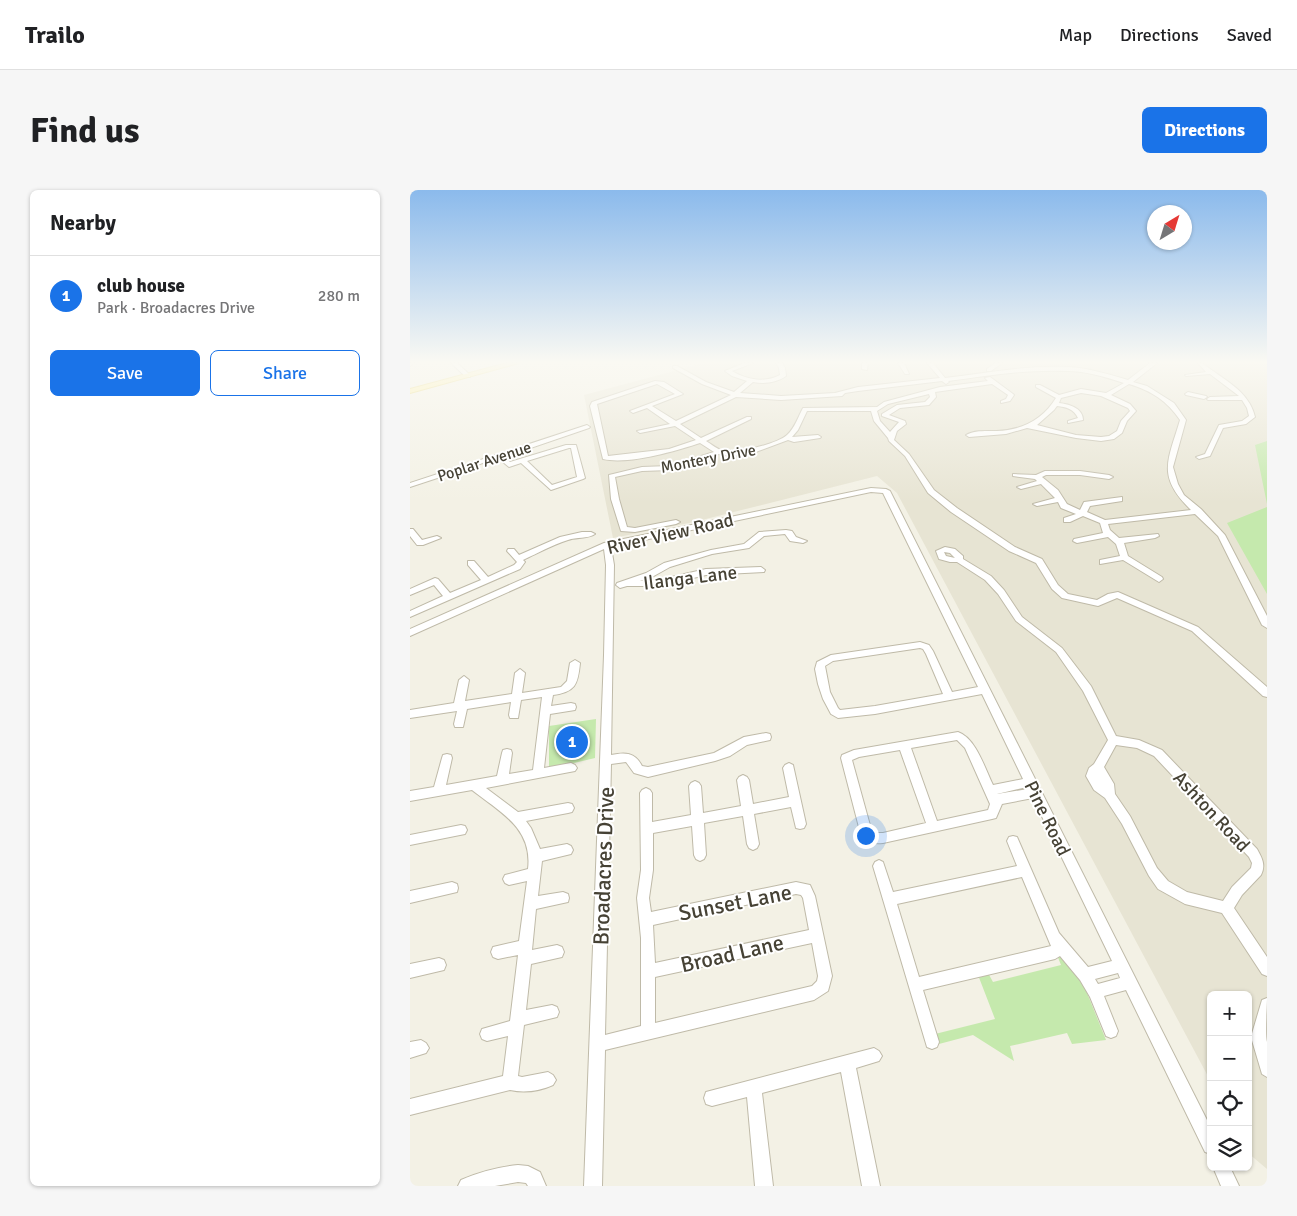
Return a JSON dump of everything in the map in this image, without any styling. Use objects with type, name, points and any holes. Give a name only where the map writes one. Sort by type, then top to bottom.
[{"type":"street","points":[[594,409],[605,458],[613,459],[666,452],[702,440],[749,418]]},
{"type":"street","points":[[633,411],[638,409]]},
{"type":"street","points":[[655,409],[719,452]]},
{"type":"street","points":[[640,431],[677,423],[703,409]]},
{"type":"street","points":[[788,438],[795,430],[804,409]]},
{"type":"street","points":[[828,409],[856,409]]},
{"type":"street","points":[[874,409],[877,421],[891,437],[893,444],[907,455],[936,495],[994,538],[1022,554],[1039,561],[1055,587],[1064,596],[1098,603],[1111,596],[1118,595],[1195,629],[1267,693]]},
{"type":"street","points":[[891,437],[894,430],[903,422],[884,415],[893,409]]},
{"type":"street","points":[[1032,426],[1051,409]]},
{"type":"street","points":[[1070,422],[1082,418],[1074,409]]},
{"type":"street","points":[[969,435],[980,432],[1011,431],[1022,426],[1032,426],[1072,436],[1103,438],[1120,432],[1124,421],[1133,411],[1132,409]]},
{"type":"street","points":[[1173,409],[1182,424],[1171,462],[1170,473],[1179,492],[1225,540],[1267,625]]},
{"type":"street","points":[[1199,457],[1208,455],[1218,429],[1221,426],[1244,422],[1251,418],[1251,409]]},
{"type":"street","name":"Poplar Avenue","points":[[410,485],[587,427]]},
{"type":"street","points":[[972,427],[980,432]]},
{"type":"street","name":"Montery Drive","points":[[676,522],[635,530],[624,529],[611,476],[617,473],[642,469],[670,468],[719,452],[732,454],[749,452],[788,438],[794,440],[818,437]]},
{"type":"street","points":[[502,455],[511,464],[524,462],[572,446],[576,448],[581,478],[551,488],[524,462]]},
{"type":"street","points":[[1021,487],[1039,479],[1045,473],[1086,474],[1109,477]]},
{"type":"street","points":[[1015,475],[1039,479],[1055,492],[1064,506],[1104,522],[1198,511]]},
{"type":"street","name":"River View Road","points":[[410,633],[589,553],[608,551],[871,490],[885,490]]},
{"type":"street","name":"Pine Road","points":[[885,490],[1207,1138]]},
{"type":"street","points":[[1037,504],[1060,499]]},
{"type":"street","points":[[1067,520],[1082,514],[1088,504],[1119,499]]},
{"type":"street","points":[[1104,522],[1105,530],[1118,541],[1124,557],[1159,579]]},
{"type":"street","name":"Ilanga Lane","points":[[615,587],[651,574],[668,565],[711,552],[749,545],[762,534],[783,532],[789,534],[793,539],[803,541]]},
{"type":"street","points":[[411,534],[422,543],[437,538]]},
{"type":"street","points":[[518,559],[568,538],[591,534]]},
{"type":"street","points":[[1077,541],[1109,534]]},
{"type":"street","points":[[1118,541],[1155,536]]},
{"type":"street","points":[[410,614],[518,567],[521,563],[511,551]]},
{"type":"street","name":"Broadacres Drive","points":[[594,1186],[606,760],[615,587],[608,551]]},
{"type":"street","points":[[1103,562],[1124,557]]},
{"type":"street","points":[[959,560],[993,583],[1019,619],[1060,650],[1087,690],[1113,740],[1098,767],[1108,784],[1108,795],[1126,820],[1153,872],[1163,885],[1185,898],[1226,908],[1267,969]]},
{"type":"street","points":[[471,563],[487,581]]},
{"type":"street","name":"Ilanga Lane","points":[[615,587],[659,584],[702,573],[761,570]]},
{"type":"street","points":[[410,592],[436,581],[449,597]]},
{"type":"street","points":[[949,696],[930,654],[926,647],[920,645],[831,658],[820,664],[820,671],[831,709],[838,714],[869,711],[984,690]]},
{"type":"street","points":[[410,714],[563,690],[570,687],[573,683],[575,663]]},
{"type":"street","points":[[514,715],[520,673]]},
{"type":"street","points":[[459,724],[464,680]]},
{"type":"street","points":[[538,774],[548,692]]},
{"type":"street","points":[[547,711],[570,706]]},
{"type":"street","points":[[954,735],[962,737],[969,746],[992,795],[996,808],[989,816],[877,839],[872,838],[865,831],[846,758],[858,753],[904,744],[954,735]]},
{"type":"street","points":[[606,760],[628,758],[635,762],[638,770],[648,772],[715,757],[726,753],[744,741],[766,737]]},
{"type":"street","name":"Ashton Road","points":[[1113,740],[1140,744],[1158,753],[1253,853],[1258,863],[1257,871],[1237,892],[1226,908]]},
{"type":"street","points":[[904,744],[933,827]]},
{"type":"street","points":[[502,780],[508,753]]},
{"type":"street","points":[[439,790],[447,758]]},
{"type":"street","points":[[410,796],[571,768]]},
{"type":"street","points":[[789,768],[800,824]]},
{"type":"street","points":[[743,780],[753,844]]},
{"type":"street","points":[[992,795],[1030,782]]},
{"type":"street","points":[[474,785],[518,817],[525,826],[536,856],[510,1082]]},
{"type":"street","points":[[695,786],[700,855]]},
{"type":"street","points":[[646,793],[647,870],[643,891],[648,938],[648,1031]]},
{"type":"street","points":[[992,795],[1036,793]]},
{"type":"street","points":[[646,829],[796,800]]},
{"type":"street","points":[[518,817],[568,808]]},
{"type":"street","points":[[410,840],[461,830]]},
{"type":"street","points":[[1013,841],[1054,938],[1086,975],[1111,1031]]},
{"type":"street","points":[[536,856],[568,850]]},
{"type":"street","points":[[879,866],[932,1042]]},
{"type":"street","points":[[889,899],[1025,870]]},
{"type":"street","points":[[509,879],[534,874]]},
{"type":"street","points":[[410,897],[452,888]]},
{"type":"street","name":"Sunset Lane","points":[[598,1044],[820,990],[825,980],[807,891],[801,888],[645,920]]},
{"type":"street","points":[[530,904],[563,898]]},
{"type":"street","name":"Broad Lane","points":[[648,972],[816,935]]},
{"type":"street","points":[[914,985],[1055,952],[1060,946]]},
{"type":"street","points":[[498,952],[557,952]]},
{"type":"street","points":[[410,971],[439,965]]},
{"type":"street","points":[[1086,975],[1121,965]]},
{"type":"street","points":[[1095,992],[1129,982]]},
{"type":"street","points":[[1267,1006],[1258,1037],[1267,1069]]},
{"type":"street","points":[[488,1034],[517,1022],[552,1012]]},
{"type":"street","points":[[712,1098],[874,1056]]},
{"type":"street","points":[[847,1062],[871,1186]]},
{"type":"street","points":[[410,1107],[510,1082],[522,1085],[548,1080]]},
{"type":"street","points":[[754,1086],[764,1186]]},
{"type":"street","points":[[1223,1171],[1230,1186]]},
{"type":"street","points":[[466,1186],[518,1173],[532,1174],[535,1177],[537,1186]]},
{"type":"shaded area","points":[[587,409],[1267,409],[1267,1169],[1252,1156],[1252,991],[1207,991],[1207,1074],[897,493],[877,476],[694,522],[613,538]]},
{"type":"green space","points":[[1267,441],[1267,504],[1255,445]]},
{"type":"green space","points":[[1267,507],[1267,594],[1227,523]]},
{"type":"green space","points":[[596,719],[595,758],[549,769],[549,726]]},
{"type":"green space","points":[[1062,954],[1079,973],[1106,1040],[1072,1044],[1067,1033],[1010,1046],[1014,1061],[973,1035],[939,1044],[935,1034],[995,1019],[978,975],[988,973],[993,982],[1061,965],[1057,955]]},
{"type":"place","name":"club house","points":[[572,742]]}]
